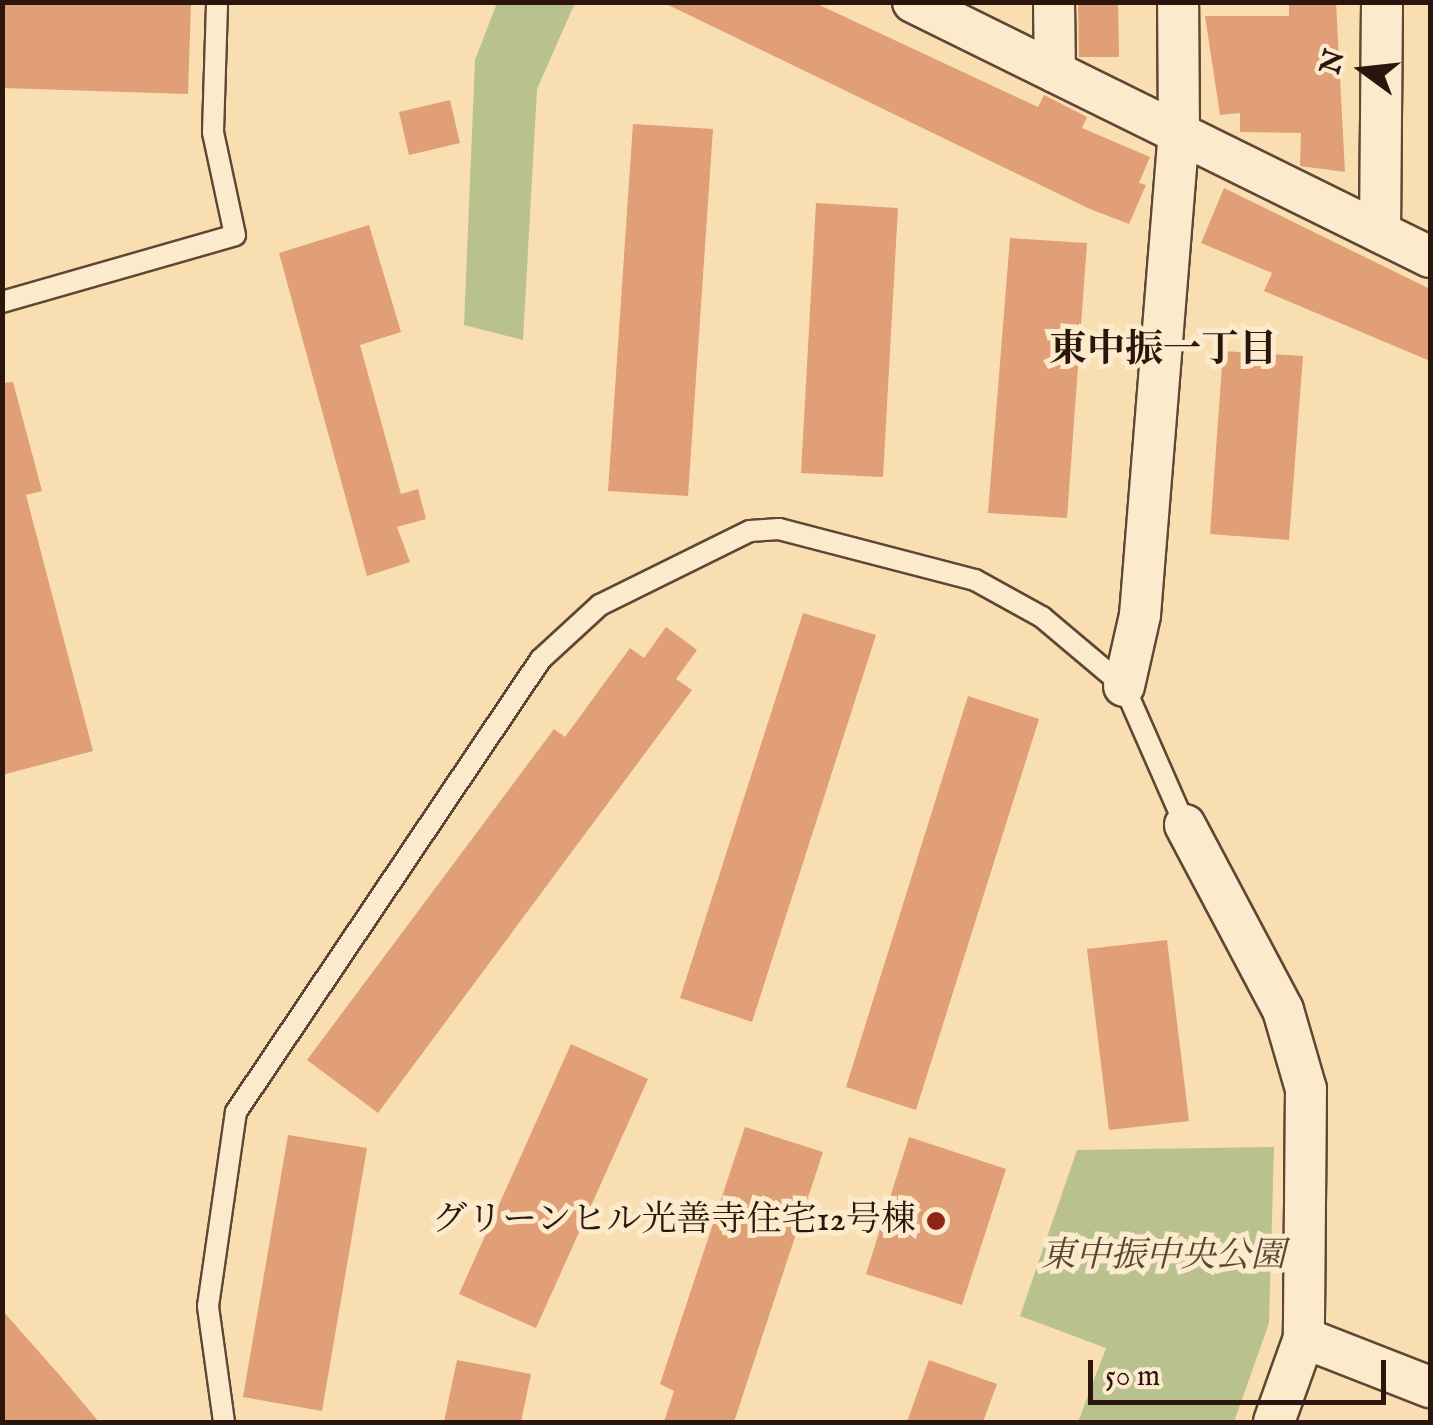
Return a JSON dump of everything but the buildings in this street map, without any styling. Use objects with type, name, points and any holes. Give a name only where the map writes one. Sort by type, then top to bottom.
[{"type":"street","points":[[1054,2],[1055,72]]},
{"type":"street","points":[[1124,686],[1140,615],[1179,133],[1178,2]]},
{"type":"street","points":[[1380,232],[1382,2]]},
{"type":"street","points":[[936,8],[1055,72],[1430,257]]},
{"type":"street","points":[[1185,825],[1299,1052],[1304,1338],[1274,1422]]},
{"type":"street","points":[[1304,1338],[1430,1386]]},
{"type":"lane","points":[[2,302],[236,234],[212,132],[218,2]]},
{"type":"lane","points":[[224,1422],[208,1306],[236,1112],[541,659],[600,605],[750,531],[796,528],[975,580],[1042,617],[1124,686],[1185,825]]},
{"type":"green space","points":[[497,3],[575,3],[537,89],[523,340],[464,325],[475,60]]},
{"type":"green space","name":"東中振中央公園","points":[[1274,1147],[1269,1323],[1234,1422],[1078,1422],[1106,1348],[1020,1316],[1077,1150]]},
{"type":"place","name":"グリーンヒル光善寺住宅12号棟","points":[[936,1221]]},
{"type":"district","name":"東中振一丁目","points":[[1163,352]]}]
